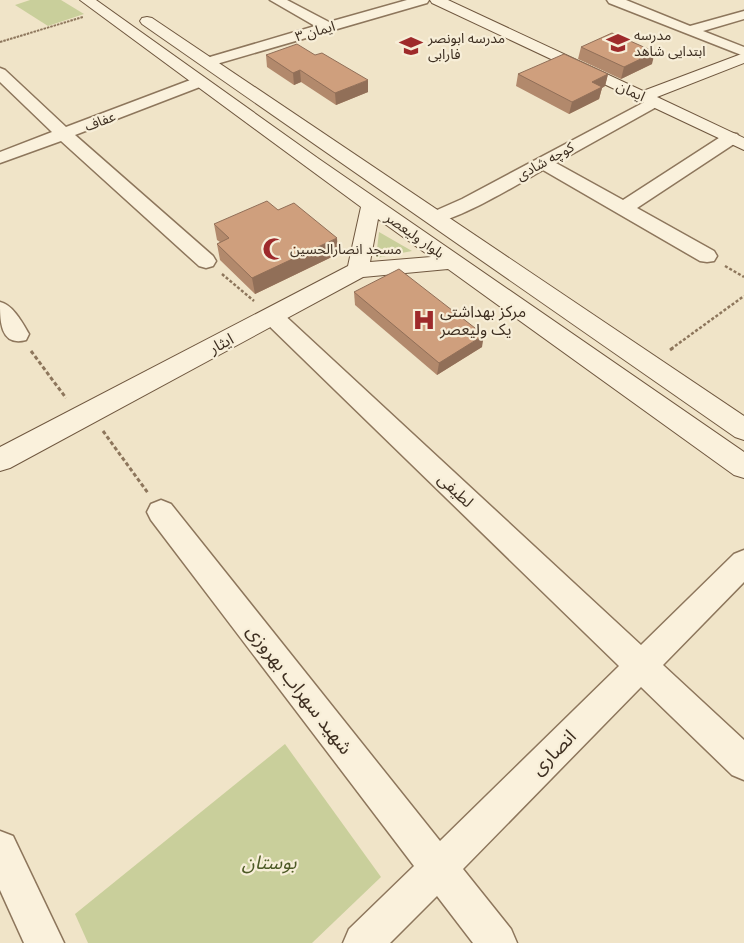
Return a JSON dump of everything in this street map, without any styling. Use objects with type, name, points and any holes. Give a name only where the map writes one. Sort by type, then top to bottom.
[{"type":"main road","name":"ایمان","points":[[437,0],[737,142]]},
{"type":"main road","name":"بلوار ولیعصر","points":[[102,4],[208,62],[744,430]]},
{"type":"main road","name":"بلوار ولیعصر","points":[[102,4],[200,82],[371,205],[744,467]]},
{"type":"main road","points":[[648,99],[744,58]]},
{"type":"main road","points":[[200,82],[208,62]]},
{"type":"main road","points":[[358,270],[371,205]]},
{"type":"main road","name":"ایثار","points":[[0,460],[358,270],[453,262]]},
{"type":"street","points":[[277,0],[327,27]]},
{"type":"street","name":"ایمان ۳","points":[[208,62],[422,0]]},
{"type":"street","points":[[614,0],[744,52]]},
{"type":"street","points":[[628,5],[649,0]]},
{"type":"street","points":[[690,30],[744,16]]},
{"type":"street","points":[[0,72],[64,134],[206,261]]},
{"type":"street","name":"عفاف","points":[[0,158],[200,82]]},
{"type":"street","name":"کوچه شادی","points":[[435,218],[469,203],[544,162],[648,99]]},
{"type":"street","points":[[624,208],[737,142]]},
{"type":"street","points":[[544,162],[707,256]]},
{"type":"street","points":[[0,309],[18,334]]},
{"type":"street","name":"لطیفی","points":[[272,316],[744,763]]},
{"type":"street","name":"شهید سهراب بهروزی","points":[[161,512],[497,943]]},
{"type":"street","name":"انصاری","points":[[363,943],[640,664],[744,563]]},
{"type":"street","points":[[0,849],[44,943]]},
{"type":"path","points":[[0,42],[102,4]]},
{"type":"path","points":[[206,261],[272,316]]},
{"type":"path","points":[[650,366],[744,296]]},
{"type":"path","points":[[18,334],[85,415],[161,512]]},
{"type":"green space","points":[[30,0],[61,0],[84,14],[48,26],[15,5]]},
{"type":"green space","points":[[379,232],[412,251],[376,258]]},
{"type":"green space","name":"بوستان","points":[[285,744],[381,877],[312,943],[88,943],[75,914]]},
{"type":"building","points":[[612,33],[655,52],[624,67],[581,47]]},
{"type":"building","points":[[297,44],[315,55],[322,53],[368,80],[335,93],[300,70],[293,73],[266,55]]},
{"type":"building","points":[[564,54],[608,74],[592,82],[602,87],[572,102],[518,74]]},
{"type":"building","points":[[267,201],[278,210],[294,203],[337,238],[252,278],[217,244],[229,238],[214,224]]},
{"type":"building","points":[[399,269],[484,335],[439,363],[354,292]]},
{"type":"place","name":"مدرسه ابتدایی شاهد","points":[[618,43]]},
{"type":"place","name":"مدرسه ابونصر فارابی","points":[[411,46]]},
{"type":"place","name":"مسجد انصارالحسین","points":[[274,249]]},
{"type":"place","name":"مرکز بهداشتی یک ولیعصر","points":[[424,320]]}]
